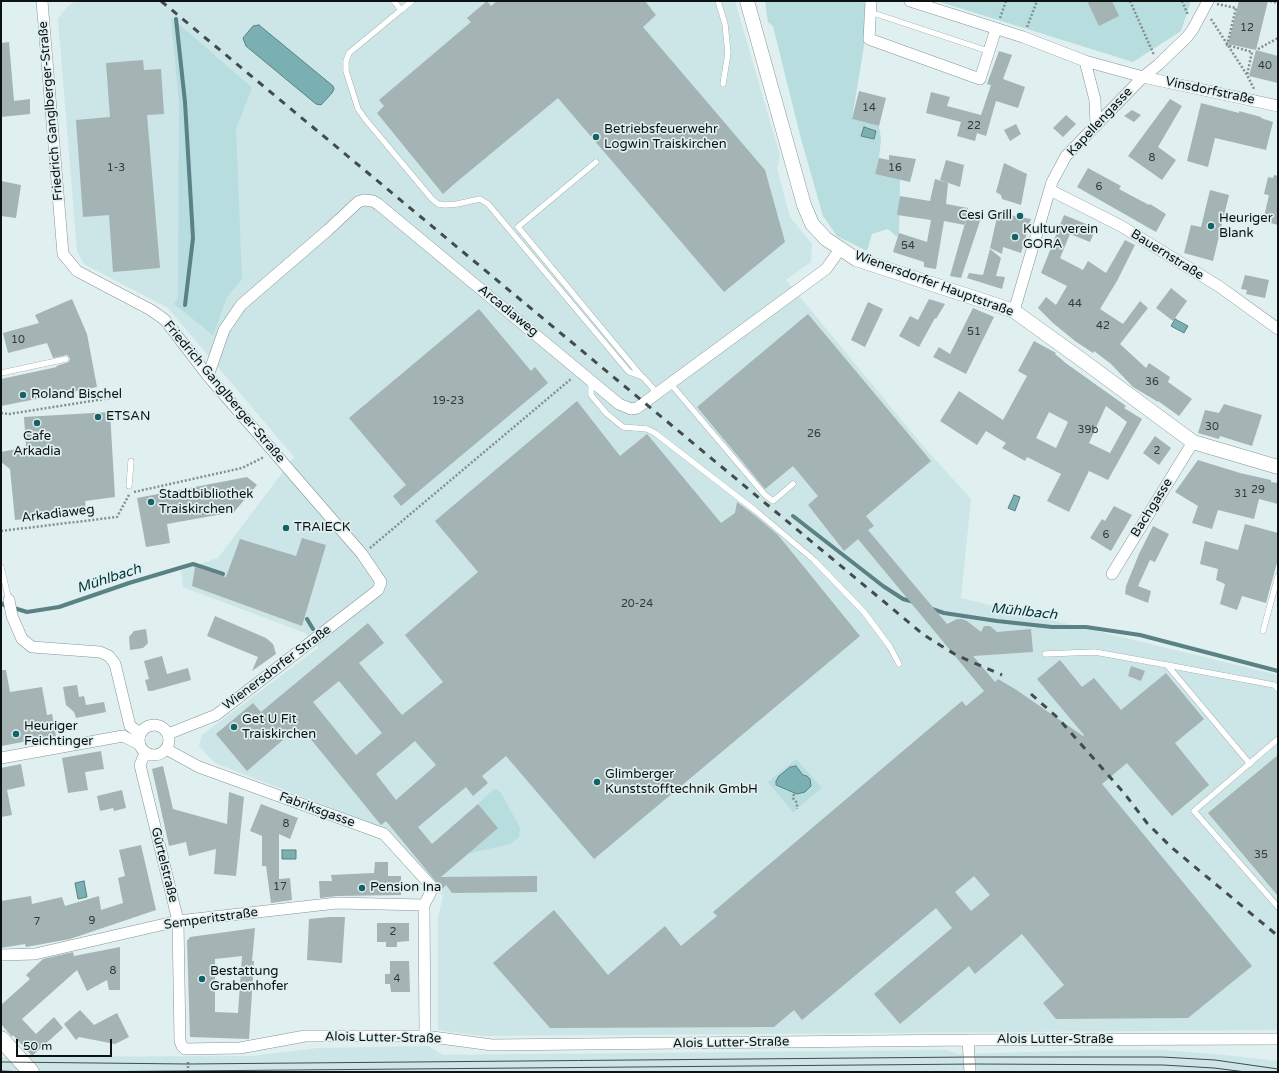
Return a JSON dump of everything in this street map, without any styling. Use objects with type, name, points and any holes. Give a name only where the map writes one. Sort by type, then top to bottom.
[{"type":"main road","points":[[1,1039],[32,1072]]},
{"type":"street","name":"Friedrich Ganglberger-Straße","points":[[42,1],[63,254],[77,271],[151,310],[165,320],[208,376],[362,554],[380,582],[378,590]]},
{"type":"street","name":"Wienersdorfer Hauptstraße","points":[[747,1],[804,205],[812,224],[826,239],[856,259],[1014,311],[1193,442],[1278,467]]},
{"type":"street","name":"Vinsdorfstraße","points":[[910,1],[1023,37],[1085,61],[1143,77],[1278,106]]},
{"type":"street","name":"Kapellengasse","points":[[1014,311],[1052,182],[1066,156],[1143,77],[1158,65],[1187,37],[1193,29],[1206,4]]},
{"type":"street","points":[[870,6],[869,39],[980,79],[996,29]]},
{"type":"street","points":[[1085,61],[1094,100],[1096,126]]},
{"type":"street","name":"Bauernstraße","points":[[1050,190],[1127,230],[1220,287],[1278,329]]},
{"type":"street","name":"Arcadiaweg","points":[[208,376],[224,330],[241,305],[358,202],[364,200],[373,201],[378,204],[619,404],[631,409],[637,408],[826,269],[841,248]]},
{"type":"street","name":"Bachgasse","points":[[1112,574],[1193,442]]},
{"type":"street","name":"Wienersdorfer Straße","points":[[168,734],[216,715],[378,590]]},
{"type":"street","points":[[10,600],[12,616],[22,639],[32,647],[100,652],[109,656],[115,664],[130,726],[141,744]]},
{"type":"street","points":[[1,758],[123,736],[141,744],[156,756],[166,749],[169,742],[168,734],[160,726],[148,726],[141,744]]},
{"type":"street","name":"Gürtelstraße","points":[[141,744],[140,765],[178,921],[180,1041],[185,1049]]},
{"type":"street","name":"Fabriksgasse","points":[[166,749],[199,767],[384,834],[433,888],[424,905]]},
{"type":"street","name":"Semperitstraße","points":[[1,955],[34,954],[178,921],[337,903],[424,905]]},
{"type":"street","points":[[424,905],[425,1036]]},
{"type":"street","name":"Alois Lutter-Straße","points":[[185,1049],[240,1048],[305,1036],[425,1036],[492,1045],[968,1040],[1278,1039]]},
{"type":"street","points":[[968,1040],[970,1072]]},
{"type":"lane","points":[[394,1],[401,10]]},
{"type":"lane","points":[[412,1],[349,53],[346,61],[346,71],[358,109],[426,193],[438,204],[457,204],[480,199],[488,204],[628,372],[643,377]]},
{"type":"lane","points":[[718,1],[725,24],[728,53],[723,84]]},
{"type":"lane","points":[[870,6],[988,51]]},
{"type":"lane","points":[[596,162],[518,227],[657,393]]},
{"type":"lane","points":[[1,373],[66,359]]},
{"type":"lane","points":[[591,380],[591,395],[606,413],[623,427],[647,429],[655,433],[756,511],[814,560],[864,612],[890,647],[899,664]]},
{"type":"lane","points":[[670,383],[765,495],[773,501],[793,484]]},
{"type":"lane","points":[[129,486],[131,461]]},
{"type":"lane","points":[[1,567],[10,600]]},
{"type":"lane","points":[[1262,631],[1278,576]]},
{"type":"lane","points":[[1045,654],[1095,652],[1274,685],[1278,689]]},
{"type":"lane","points":[[1167,665],[1250,764]]},
{"type":"lane","points":[[1278,740],[1194,811],[1278,907]]},
{"type":"path","points":[[996,29],[1006,1]]},
{"type":"path","points":[[1023,37],[1037,1]]},
{"type":"path","points":[[1130,1],[1158,65]]},
{"type":"path","points":[[1270,1],[1278,3]]},
{"type":"path","points":[[1206,4],[1227,45],[1261,102]]},
{"type":"path","points":[[1206,4],[1236,8],[1227,45]]},
{"type":"path","points":[[1258,49],[1278,38]]},
{"type":"path","points":[[1227,45],[1252,52],[1246,75]]},
{"type":"path","points":[[362,554],[581,371]]},
{"type":"path","points":[[1,413],[9,414],[117,398]]},
{"type":"path","name":"Arkadiaweg","points":[[1,531],[117,517],[130,493],[242,468],[273,452]]},
{"type":"path","points":[[794,794],[797,809]]},
{"type":"shaded area","points":[[76,1],[735,1],[780,156],[777,168],[790,217],[812,244],[811,262],[786,280],[923,446],[971,499],[961,598],[1278,675],[1278,1030],[482,1036],[438,1030],[438,918],[443,896],[380,827],[215,763],[199,746],[202,735],[318,648],[305,633],[183,587],[181,570],[218,558],[294,457],[168,308],[84,264],[77,251],[58,19],[67,7]]},
{"type":"shaded area","points":[[765,1],[860,1],[865,3],[864,46],[852,119],[879,126],[881,139],[879,158],[875,174],[900,179],[899,233],[897,237],[888,229],[872,234],[867,251],[837,236],[823,216],[801,139],[773,26],[768,22]]},
{"type":"shaded area","points":[[937,1],[1191,1],[1181,31],[1133,62]]},
{"type":"shaded area","points":[[171,17],[252,88],[236,129],[242,279],[227,297],[213,335],[174,304],[178,297],[179,102]]},
{"type":"shaded area","points":[[259,25],[333,86],[334,89],[332,93],[321,105],[316,104],[246,46],[243,38],[253,26]]},
{"type":"shaded area","points":[[864,127],[876,131],[874,139],[861,136]]},
{"type":"shaded area","points":[[1175,319],[1188,326],[1184,333],[1171,326]]},
{"type":"shaded area","points":[[1014,495],[1020,497],[1015,511],[1008,508]]},
{"type":"shaded area","points":[[796,759],[822,788],[793,812],[768,782]]},
{"type":"shaded area","points":[[796,766],[803,775],[810,779],[811,786],[805,792],[797,794],[776,785],[776,781],[779,776],[790,767]]},
{"type":"shaded area","points":[[496,789],[501,793],[520,828],[519,837],[510,844],[467,854],[498,828],[478,804],[489,793]]},
{"type":"shaded area","points":[[282,850],[296,850],[296,859],[282,859]]},
{"type":"shaded area","points":[[84,881],[87,897],[78,899],[75,883]]},
{"type":"shaded area","points":[[428,1046],[443,1055],[946,1050],[959,1054],[1098,1050],[1162,1050],[1278,1061],[1278,1072],[988,1072],[978,1070],[903,1072],[1,1072],[1,1057],[253,1056],[318,1048]]},
{"type":"building","points":[[487,1],[491,6],[497,1],[645,1],[656,15],[643,27],[765,170],[785,242],[724,292],[558,98],[443,194],[377,113],[384,106],[379,100],[471,22],[467,18]]},
{"type":"building","points":[[1087,1],[1112,1],[1119,16],[1099,26]]},
{"type":"building","points":[[1239,1],[1268,1],[1256,50],[1228,44]]},
{"type":"building","points":[[9,42],[14,101],[30,99],[30,114],[1,117],[1,43]]},
{"type":"building","points":[[1256,50],[1278,56],[1278,83],[1249,76]]},
{"type":"building","points":[[999,51],[1012,55],[1003,79],[1025,87],[1018,108],[996,101],[986,136],[977,133],[975,141],[957,136],[961,122],[926,113],[931,92],[950,97],[947,106],[981,115],[991,85],[987,84]]},
{"type":"building","points":[[143,60],[144,70],[161,69],[164,114],[147,115],[160,268],[113,272],[109,215],[83,217],[76,120],[110,117],[106,63]]},
{"type":"building","points":[[859,91],[886,98],[879,126],[852,119]]},
{"type":"building","points":[[1170,99],[1182,106],[1158,147],[1176,160],[1162,180],[1128,156]]},
{"type":"building","points":[[1201,103],[1239,113],[1239,111],[1273,122],[1266,150],[1215,138],[1208,167],[1187,161]]},
{"type":"building","points":[[1132,110],[1141,115],[1134,122],[1124,116]]},
{"type":"building","points":[[1066,115],[1076,124],[1063,137],[1053,128]]},
{"type":"building","points":[[1016,124],[1021,134],[1010,141],[1004,130]]},
{"type":"building","points":[[889,155],[916,159],[910,182],[875,174],[879,158],[889,160]]},
{"type":"building","points":[[946,160],[964,165],[960,187],[940,180]]},
{"type":"building","points":[[1004,163],[1027,174],[1021,205],[1002,199],[1001,195],[996,192]]},
{"type":"building","points":[[1088,168],[1121,186],[1119,189],[1149,205],[1150,204],[1166,214],[1156,232],[1077,187]]},
{"type":"building","points":[[1274,175],[1278,176],[1278,225],[1263,221],[1269,195],[1264,194],[1268,177],[1273,178]]},
{"type":"building","points":[[935,179],[948,183],[946,204],[968,208],[965,225],[944,221],[936,269],[924,267],[924,262],[893,252],[899,233],[927,242],[931,220],[897,215],[900,196],[930,201]]},
{"type":"building","points":[[1,181],[21,185],[16,218],[1,216]]},
{"type":"building","name":"Heuriger Blank","points":[[1210,190],[1229,195],[1213,261],[1184,253],[1191,225],[1201,227]]},
{"type":"building","points":[[998,213],[1031,219],[1021,253],[1003,247],[1002,254],[990,248]]},
{"type":"building","points":[[1064,215],[1096,228],[1090,242],[1070,234],[1060,258],[1083,270],[1088,261],[1106,273],[1125,240],[1135,245],[1117,281],[1100,309],[1123,324],[1140,301],[1148,308],[1120,344],[1146,368],[1149,363],[1170,377],[1168,382],[1192,399],[1179,416],[1158,401],[1133,387],[1111,364],[1094,351],[1093,353],[1075,341],[1053,323],[1038,308],[1046,297],[1056,305],[1067,286],[1041,273]]},
{"type":"building","points":[[967,216],[981,218],[961,278],[950,276]]},
{"type":"building","points":[[990,249],[1001,258],[996,276],[1005,277],[1002,289],[967,278],[969,273],[983,275]]},
{"type":"building","points":[[1245,275],[1269,280],[1265,298],[1246,294],[1247,290],[1241,289]]},
{"type":"building","points":[[1171,288],[1187,301],[1173,321],[1156,308]]},
{"type":"building","points":[[72,299],[87,334],[97,387],[1,406],[1,379],[57,367],[56,366],[69,362],[70,358],[67,355],[53,358],[47,343],[8,353],[3,333],[39,323],[35,315]]},
{"type":"building","points":[[929,299],[945,304],[936,319],[935,318],[919,347],[899,336],[910,316],[918,320]]},
{"type":"building","points":[[868,302],[883,309],[865,347],[851,340]]},
{"type":"building","points":[[973,308],[994,317],[966,374],[933,357],[939,347],[950,354]]},
{"type":"building","points":[[479,309],[531,371],[535,367],[548,383],[401,506],[393,496],[406,485],[349,418]]},
{"type":"building","points":[[808,314],[931,461],[866,516],[874,526],[868,530],[947,624],[957,619],[962,619],[981,632],[984,626],[990,626],[997,632],[1031,629],[1033,652],[973,656],[995,682],[998,679],[1015,689],[1083,736],[1084,735],[1037,679],[1060,660],[1082,687],[1094,678],[1121,710],[1166,673],[1204,719],[1175,743],[1209,785],[1172,816],[1127,763],[1102,784],[1252,966],[1188,1018],[1056,1019],[1043,1003],[1064,985],[1022,934],[975,974],[969,966],[900,1024],[874,994],[952,928],[936,908],[802,1020],[794,1010],[774,1027],[550,1028],[493,963],[554,910],[608,975],[665,926],[681,946],[717,916],[713,912],[962,701],[966,706],[984,691],[858,539],[844,551],[808,505],[818,496],[793,466],[765,489],[697,407]],"holes":[[[974,876],[990,895],[971,911],[955,892]]]},
{"type":"building","points":[[1034,341],[1056,353],[1055,354],[1067,364],[1126,406],[1124,408],[1142,419],[1108,480],[1089,471],[1069,512],[1047,501],[1061,474],[1027,457],[1025,461],[1002,448],[1006,443],[986,431],[977,445],[940,421],[959,391],[1003,420],[1027,376],[1018,371]],"holes":[[[1106,406],[1127,422],[1110,453],[1089,443]],[[1049,412],[1068,422],[1056,448],[1036,438]]]},
{"type":"building","points":[[577,401],[620,456],[647,434],[721,523],[735,513],[737,502],[753,514],[778,535],[860,636],[594,859],[506,756],[482,776],[488,783],[473,796],[466,787],[418,827],[432,844],[478,804],[498,828],[441,877],[537,876],[537,892],[452,893],[446,885],[442,889],[386,821],[381,825],[305,732],[296,739],[291,733],[247,771],[216,734],[253,703],[261,712],[368,623],[384,643],[359,663],[402,715],[443,682],[405,635],[478,572],[435,521]],"holes":[[[339,681],[382,733],[356,755],[313,702]],[[415,741],[436,765],[396,800],[376,774]]]},
{"type":"building","points":[[1224,404],[1262,415],[1252,446],[1220,436],[1219,439],[1198,433],[1205,410],[1219,413]]},
{"type":"building","points":[[110,412],[115,497],[85,501],[86,512],[15,520],[10,469],[1,462],[1,452],[26,447],[24,417]]},
{"type":"building","points":[[1155,436],[1171,448],[1159,465],[1143,453]]},
{"type":"building","points":[[1198,460],[1278,483],[1278,504],[1259,499],[1254,519],[1218,510],[1212,529],[1192,523],[1198,506],[1175,492]]},
{"type":"building","points":[[247,477],[257,485],[234,512],[167,524],[170,543],[146,547],[137,498]]},
{"type":"building","points":[[1114,506],[1132,515],[1111,551],[1090,538],[1102,519],[1105,521]]},
{"type":"building","points":[[1245,524],[1278,533],[1278,559],[1266,603],[1242,596],[1237,610],[1220,604],[1225,584],[1216,580],[1218,569],[1200,564],[1205,541],[1238,550]]},
{"type":"building","points":[[1153,526],[1169,534],[1155,562],[1150,560],[1138,586],[1151,591],[1148,603],[1125,594],[1126,586],[1139,554]]},
{"type":"building","points":[[302,538],[326,545],[302,626],[192,586],[195,567],[226,577],[240,539],[296,556]]},
{"type":"building","points":[[215,616],[266,638],[273,644],[276,654],[252,671],[258,657],[207,636]]},
{"type":"building","points":[[146,629],[148,643],[143,648],[130,650],[129,637],[134,631]]},
{"type":"building","points":[[162,656],[167,674],[188,668],[191,680],[148,691],[145,680],[149,679],[144,661]]},
{"type":"building","points":[[1131,666],[1145,671],[1141,681],[1128,676]]},
{"type":"building","points":[[1,670],[6,670],[10,692],[42,687],[47,715],[52,714],[56,736],[1,746]]},
{"type":"building","points":[[77,685],[79,697],[84,696],[86,705],[104,702],[106,712],[76,718],[74,712],[66,705],[63,687]]},
{"type":"building","points":[[101,751],[104,769],[85,772],[88,790],[68,793],[62,758]]},
{"type":"building","points":[[1278,755],[1278,896],[1208,813]]},
{"type":"building","points":[[21,764],[25,786],[7,790],[12,815],[1,817],[1,768]]},
{"type":"building","points":[[163,766],[173,809],[227,824],[229,792],[244,797],[236,876],[214,874],[216,849],[189,856],[186,842],[169,846],[152,769]]},
{"type":"building","points":[[122,790],[126,808],[114,811],[113,808],[100,811],[97,796]]},
{"type":"building","points":[[261,804],[298,818],[290,839],[279,834],[279,879],[290,878],[292,900],[271,903],[266,866],[262,866],[262,836],[250,831]]},
{"type":"building","points":[[141,845],[156,910],[70,939],[26,947],[25,944],[1,948],[1,901],[31,896],[32,904],[62,897],[65,906],[99,896],[101,910],[123,903],[118,878],[125,876],[119,850]]},
{"type":"building","points":[[375,862],[388,862],[388,876],[401,876],[401,895],[337,896],[320,898],[319,881],[332,881],[331,875],[374,873]]},
{"type":"building","points":[[345,917],[342,963],[307,960],[309,919]]},
{"type":"building","points":[[377,923],[409,923],[409,941],[397,942],[397,947],[386,947],[386,942],[377,942]]},
{"type":"building","points":[[255,928],[252,961],[254,961],[249,1039],[190,1037],[187,941],[190,937]],"holes":[[[242,956],[238,1013],[215,1012],[215,959]]]},
{"type":"building","points":[[120,947],[120,990],[109,990],[107,980],[87,991],[77,970],[22,1019],[36,1034],[54,1017],[63,1028],[32,1056],[1,1024],[1,1005],[30,979],[26,975],[43,959],[73,952],[74,956]]},
{"type":"building","points":[[390,961],[409,961],[410,992],[391,992],[390,984],[385,984],[385,974],[390,974]]},
{"type":"building","points":[[80,1010],[94,1025],[117,1013],[129,1037],[115,1044],[79,1037],[76,1040],[64,1024]]},
{"type":"waterway","points":[[176,19],[185,102],[193,238],[185,305]]},
{"type":"waterway","name":"Mühlbach","points":[[793,516],[883,586],[903,599],[914,602]]},
{"type":"waterway","name":"Mühlbach","points":[[1,603],[27,612],[59,607],[129,583],[193,564],[223,574]]},
{"type":"waterway","name":"Mühlbach","points":[[929,608],[944,613],[997,621],[1052,627],[1086,627],[1140,635],[1278,671]]},
{"type":"waterway","name":"Mühlbach","points":[[307,619],[313,629]]},
{"type":"tram line","points":[[1,1062],[188,1064],[969,1057],[1162,1057],[1215,1060],[1278,1069]]},
{"type":"tram line","points":[[65,1072],[976,1064],[1163,1065],[1214,1068],[1246,1072]]},
{"type":"tram line","points":[[1,1071],[26,1072]]},
{"type":"railway","points":[[161,1],[924,635],[956,655],[1002,675]]},
{"type":"railway","points":[[1031,694],[1058,718],[1124,793],[1147,823],[1171,847],[1278,936]]},
{"type":"place","name":"Betriebsfeuerwehr Logwin Traiskirchen","points":[[596,137]]},
{"type":"place","name":"Cesi Grill","points":[[1020,216]]},
{"type":"place","name":"Heuriger Blank","points":[[1211,226]]},
{"type":"place","name":"Kulturverein GORA","points":[[1015,237]]},
{"type":"place","name":"Roland Bischel","points":[[23,395]]},
{"type":"place","name":"ETSAN","points":[[98,417]]},
{"type":"place","name":"Cafe Arkadia","points":[[37,423]]},
{"type":"place","name":"Stadtbibliothek Traiskirchen","points":[[151,502]]},
{"type":"place","name":"TRAIECK","points":[[286,528]]},
{"type":"place","name":"Get U Fit Traiskirchen","points":[[234,727]]},
{"type":"place","name":"Heuriger Feichtinger","points":[[16,734]]},
{"type":"place","name":"Glimberger Kunststofftechnik GmbH","points":[[597,782]]},
{"type":"place","name":"Pension Ina","points":[[362,888]]},
{"type":"place","name":"Bestattung Grabenhofer","points":[[202,979]]}]
